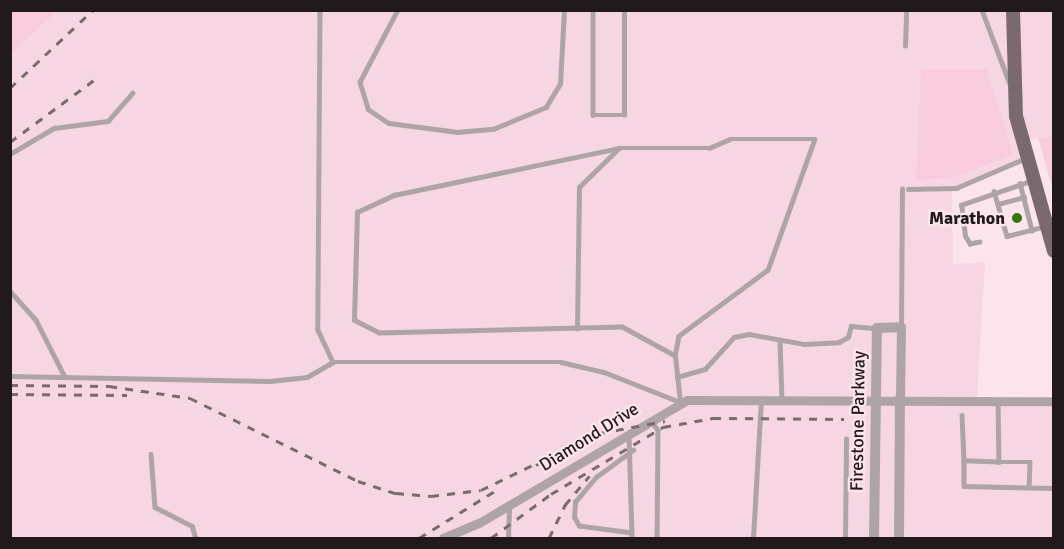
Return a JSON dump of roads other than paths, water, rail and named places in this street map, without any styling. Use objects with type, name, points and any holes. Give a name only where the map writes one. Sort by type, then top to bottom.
[{"type":"main road","points":[[1013,10],[1016,97],[1029,157],[1050,222],[1053,251]]},
{"type":"street","name":"Firestone Parkway","points":[[874,538],[874,399],[877,328],[901,327]]},
{"type":"street","points":[[899,538],[901,327]]},
{"type":"street","name":"Diamond Drive","points":[[443,538],[509,506],[680,402],[900,398],[1053,401]]},
{"type":"lane","points":[[320,10],[318,330],[333,362]]},
{"type":"lane","points":[[398,10],[360,82],[368,109],[389,123],[457,132],[493,129],[546,107],[560,84],[564,10]]},
{"type":"lane","points":[[593,10],[593,115],[624,115],[624,10]]},
{"type":"lane","points":[[905,46],[906,10]]},
{"type":"lane","points":[[982,10],[1016,97]]},
{"type":"lane","points":[[10,154],[54,128],[108,121],[132,93]]},
{"type":"lane","points":[[10,376],[64,375],[270,381],[307,377],[333,362],[561,362],[604,372],[680,402],[675,356],[679,336],[768,270],[814,139],[730,139],[709,148],[619,148],[394,195],[357,212],[351,312],[368,330],[622,327],[675,356]]},
{"type":"lane","points":[[577,329],[579,187],[619,148]]},
{"type":"lane","points":[[909,189],[956,188],[1029,157]]},
{"type":"lane","points":[[980,242],[970,244],[965,236],[961,205],[994,191],[1035,179]]},
{"type":"lane","points":[[1020,183],[1025,211],[1032,230]]},
{"type":"lane","points":[[901,327],[902,189]]},
{"type":"lane","points":[[994,191],[1003,217],[1006,236],[1032,230],[1050,222]]},
{"type":"lane","points":[[998,204],[1024,197]]},
{"type":"lane","points":[[10,291],[36,320],[64,375]]},
{"type":"lane","points":[[677,377],[705,369],[734,337],[749,334],[780,340],[839,342],[851,326],[877,328]]},
{"type":"lane","points":[[780,340],[782,400]]},
{"type":"lane","points":[[753,538],[761,399]]},
{"type":"lane","points":[[998,400],[999,462]]},
{"type":"lane","points":[[962,415],[964,486],[1053,488]]},
{"type":"lane","points":[[650,419],[657,430],[657,538]]},
{"type":"lane","points":[[628,432],[633,450],[632,536],[579,526],[574,517],[575,502],[596,477],[633,450]]},
{"type":"lane","points":[[845,538],[846,439]]},
{"type":"lane","points":[[152,454],[155,507],[192,526],[196,538]]},
{"type":"lane","points":[[964,461],[1036,463]]},
{"type":"lane","points":[[1029,487],[1030,462]]},
{"type":"lane","points":[[508,538],[509,506]]},
{"type":"railway","points":[[10,88],[93,10]]},
{"type":"railway","points":[[10,142],[94,80]]},
{"type":"railway","points":[[10,385],[109,386],[190,398],[358,481],[396,493],[431,496],[481,490],[543,460]]},
{"type":"railway","points":[[10,394],[127,395]]},
{"type":"railway","points":[[491,538],[551,494],[663,427],[713,418],[844,419]]},
{"type":"railway","points":[[536,465],[600,433],[665,421]]},
{"type":"railway","points":[[549,538],[565,505],[589,476]]},
{"type":"railway","points":[[419,538],[498,489]]},
{"type":"place","name":"Marathon","points":[[1017,218]]}]
